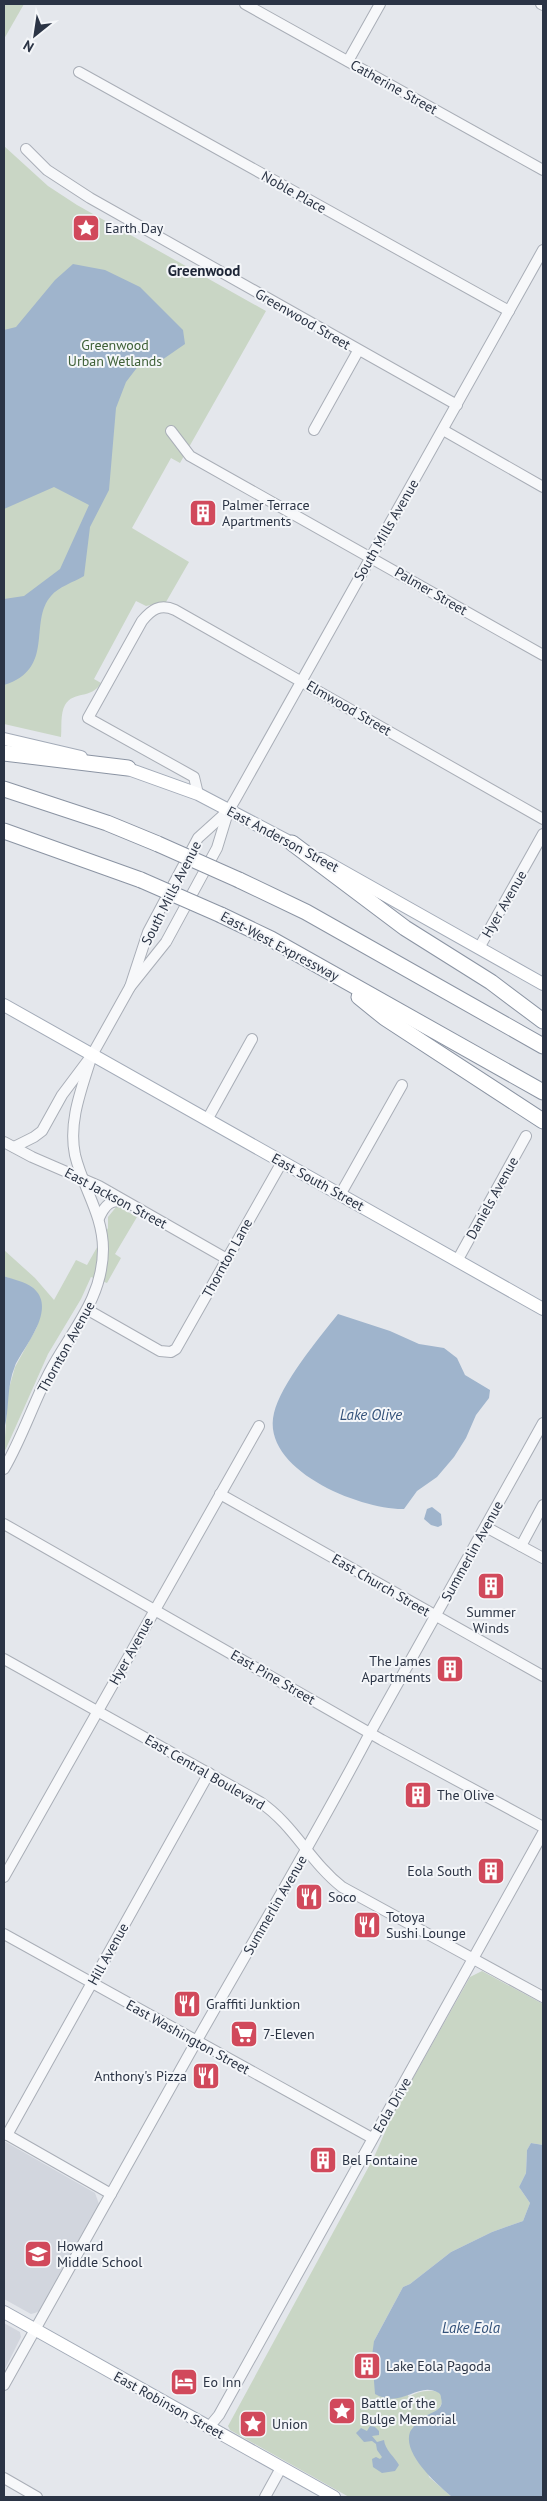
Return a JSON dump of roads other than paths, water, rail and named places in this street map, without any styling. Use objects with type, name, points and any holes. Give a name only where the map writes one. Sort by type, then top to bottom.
[{"type":"highway","points":[[4,752],[128,768]]},
{"type":"highway","points":[[4,789],[107,823],[240,880],[350,937],[543,1046]]},
{"type":"highway","name":"East-West Expressway","points":[[4,831],[141,880],[222,915],[322,968],[543,1092]]},
{"type":"highway","points":[[292,843],[412,933],[491,982],[543,1021]]},
{"type":"highway","points":[[322,968],[385,1018],[543,1121]]},
{"type":"main road","name":"East Anderson Street","points":[[4,739],[128,768],[198,794],[292,843],[543,984]]},
{"type":"main road","name":"East South Street","points":[[4,1005],[543,1309]]},
{"type":"main road","name":"East Robinson Street","points":[[4,2312],[334,2497]]},
{"type":"street","name":"Catherine Street","points":[[245,4],[543,170]]},
{"type":"street","points":[[348,61],[380,4]]},
{"type":"street","name":"Noble Place","points":[[79,72],[509,311]]},
{"type":"street","name":"Greenwood Street","points":[[26,149],[47,170],[90,198],[358,351],[457,405]]},
{"type":"street","name":"South Mills Avenue","points":[[14,1147],[42,1131],[62,1095],[92,1055],[130,987],[166,942],[217,848],[229,810],[543,250]]},
{"type":"street","points":[[314,430],[358,351]]},
{"type":"street","points":[[443,430],[543,487]]},
{"type":"street","name":"Palmer Street","points":[[172,431],[190,456],[543,655]]},
{"type":"street","name":"Elmwood Street","points":[[198,794],[194,777],[88,718],[142,621],[153,609],[168,607],[175,610],[543,819]]},
{"type":"street","name":"South Mills Avenue","points":[[130,987],[148,932],[198,838],[229,810]]},
{"type":"street","name":"Hyer Avenue","points":[[479,948],[543,834]]},
{"type":"street","points":[[207,1120],[252,1039]]},
{"type":"street","name":"Thornton Avenue","points":[[4,1469],[23,1433],[49,1373],[88,1310],[97,1290],[102,1268],[103,1234],[76,1156],[73,1123],[92,1055]]},
{"type":"street","points":[[340,1195],[402,1084]]},
{"type":"street","name":"Daniels Avenue","points":[[457,1260],[526,1136]]},
{"type":"street","name":"East Jackson Street","points":[[4,1142],[84,1179],[226,1259]]},
{"type":"street","name":"Thornton Lane","points":[[88,1310],[160,1351],[171,1352],[180,1345],[226,1259],[282,1162]]},
{"type":"street","points":[[99,1218],[103,1209],[113,1202],[120,1201],[132,1206]]},
{"type":"street","name":"Summerlin Avenue","points":[[4,2385],[307,1850],[370,1733],[486,1527],[540,1437],[543,1424]]},
{"type":"street","name":"Hyer Avenue","points":[[4,1878],[154,1609],[259,1426]]},
{"type":"street","name":"East Church Street","points":[[220,1494],[543,1676]]},
{"type":"street","points":[[521,1546],[543,1505]]},
{"type":"street","name":"East Pine Street","points":[[4,1524],[370,1733],[543,1827]]},
{"type":"street","points":[[486,1527],[543,1558]]},
{"type":"street","name":"East Central Boulevard","points":[[4,1659],[209,1773],[273,1812],[285,1822],[318,1865],[342,1887],[543,1997]]},
{"type":"street","name":"Hill Avenue","points":[[6,2134],[209,1773]]},
{"type":"street","name":"Eola Drive","points":[[209,2428],[219,2415],[543,1832]]},
{"type":"street","name":"East Washington Street","points":[[4,1934],[372,2138]]},
{"type":"street","points":[[6,2134],[111,2194]]},
{"type":"street","points":[[265,2497],[281,2468]]},
{"type":"street","points":[[4,2478],[37,2497]]},
{"type":"water","points":[[73,264],[105,270],[140,287],[183,330],[185,344],[159,362],[139,365],[126,382],[116,408],[109,490],[90,527],[84,576],[62,587],[51,596],[41,619],[36,657],[30,668],[20,678],[4,685],[4,599],[24,596],[60,569],[89,505],[54,487],[4,509],[4,330],[16,327],[55,280]]},
{"type":"water","points":[[4,1276],[32,1287],[39,1296],[42,1305],[37,1327],[12,1374],[4,1430]]},
{"type":"water","name":"Lake Olive","points":[[338,1314],[390,1331],[419,1344],[444,1348],[457,1358],[465,1375],[490,1390],[489,1398],[476,1415],[466,1438],[454,1457],[437,1477],[417,1491],[404,1509],[385,1508],[364,1502],[340,1494],[318,1483],[298,1469],[282,1452],[274,1434],[274,1413],[284,1389],[301,1362]]},
{"type":"water","points":[[432,1507],[441,1514],[442,1525],[438,1527],[431,1525],[424,1519],[427,1509]]},
{"type":"water","name":"Lake Eola","points":[[531,2143],[543,2145],[543,2497],[452,2497],[438,2485],[416,2459],[409,2441],[410,2432],[416,2424],[441,2406],[441,2395],[430,2390],[423,2390],[393,2399],[375,2394],[372,2356],[374,2341],[403,2287],[410,2284],[451,2252],[492,2232],[523,2221],[530,2203],[519,2187],[526,2173],[527,2150]]},
{"type":"water","points":[[370,2426],[375,2427],[379,2431],[379,2435],[372,2436],[377,2442],[384,2440],[388,2450],[399,2465],[395,2471],[382,2473],[373,2467],[372,2459],[376,2457],[380,2459],[382,2457],[377,2450],[376,2444],[372,2441],[364,2442],[356,2433],[361,2428],[367,2431]]},
{"type":"place","name":"Earth Day","points":[[86,228]]},
{"type":"place","name":"Palmer Terrace Apartments","points":[[203,513]]},
{"type":"place","name":"Summer Winds","points":[[491,1586]]},
{"type":"place","name":"The James Apartments","points":[[450,1669]]},
{"type":"place","name":"The Olive","points":[[418,1795]]},
{"type":"place","name":"Eola South","points":[[491,1871]]},
{"type":"place","name":"Soco","points":[[309,1897]]},
{"type":"place","name":"Totoya Sushi Lounge","points":[[367,1925]]},
{"type":"place","name":"Graffiti Junktion","points":[[187,2004]]},
{"type":"place","name":"7-Eleven","points":[[244,2034]]},
{"type":"place","name":"Anthony's Pizza","points":[[206,2076]]},
{"type":"place","name":"Bel Fontaine","points":[[323,2160]]},
{"type":"place","name":"Howard Middle School","points":[[38,2254]]},
{"type":"place","name":"Lake Eola Pagoda","points":[[367,2366]]},
{"type":"place","name":"Eo Inn","points":[[184,2382]]},
{"type":"place","name":"Battle of the Bulge Memorial","points":[[342,2411]]},
{"type":"place","name":"Union","points":[[253,2424]]},
{"type":"district","name":"Greenwood","points":[[204,271]]},
{"type":"park label","name":"Greenwood Urban Wetlands","points":[[115,354]]}]
